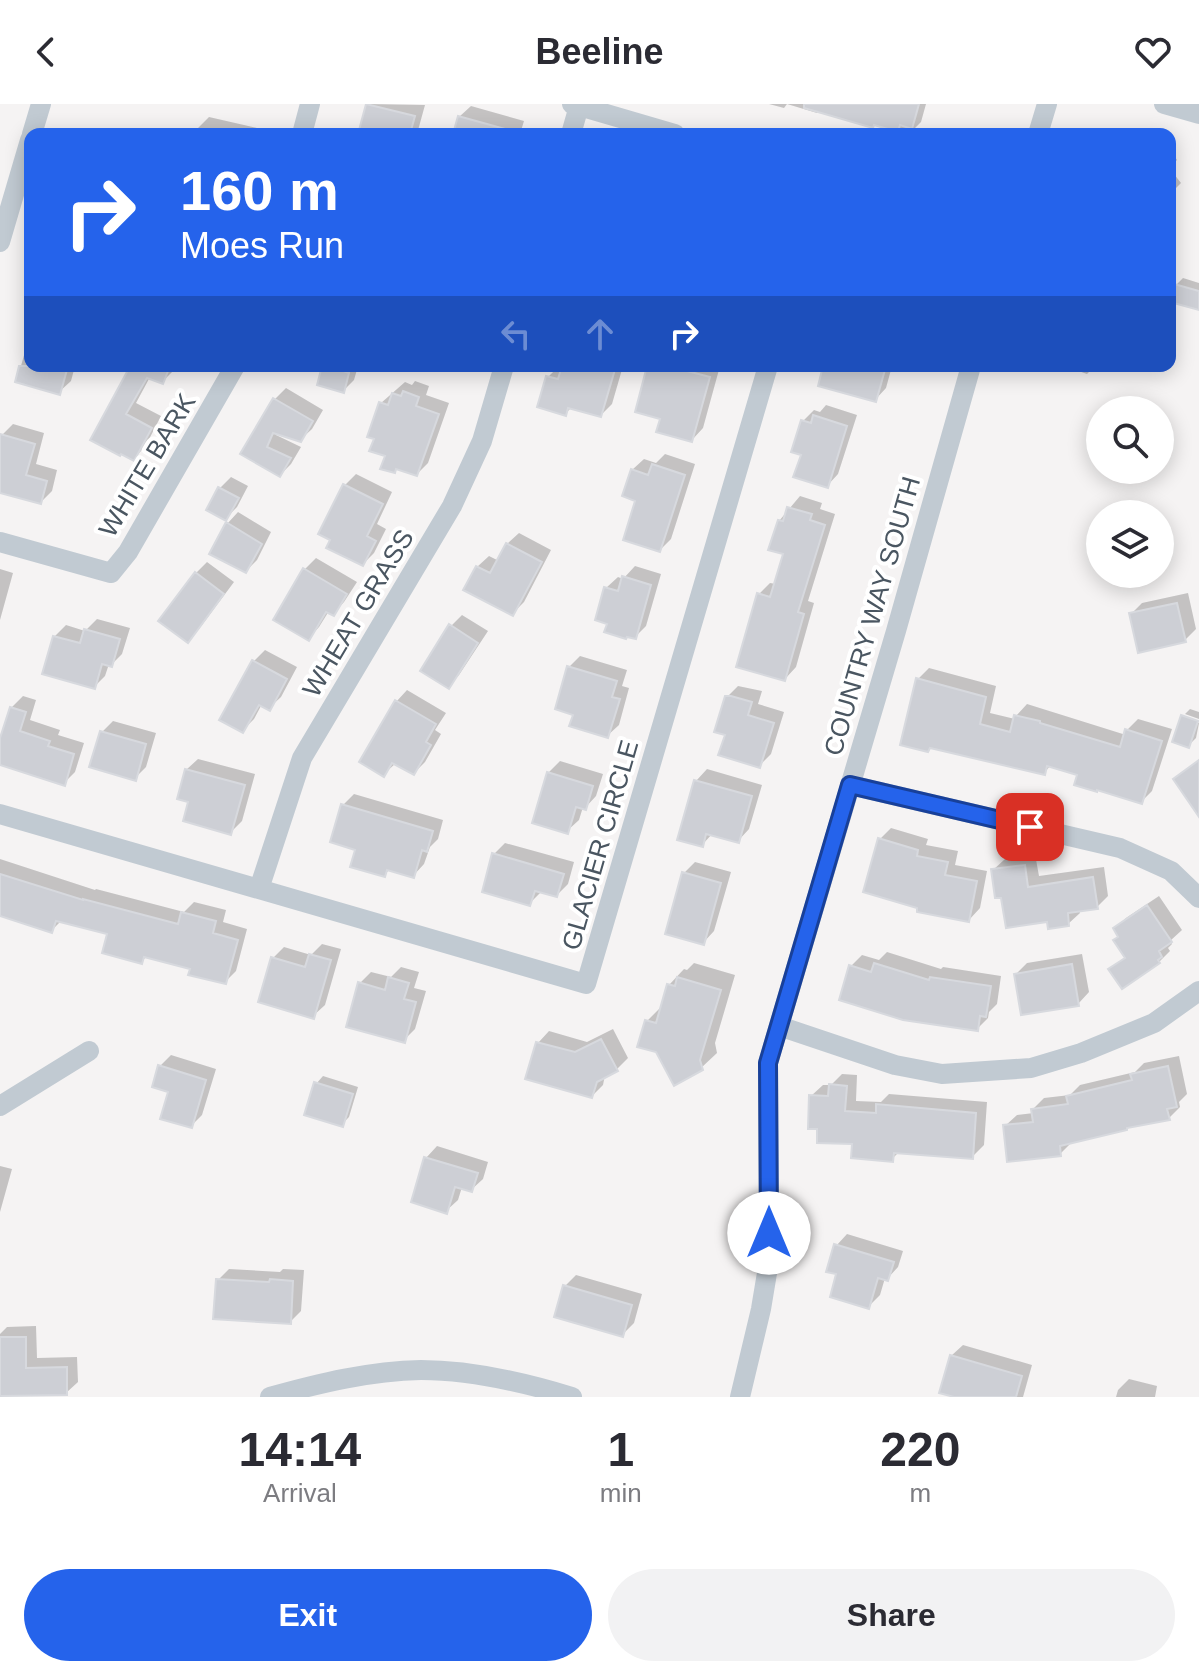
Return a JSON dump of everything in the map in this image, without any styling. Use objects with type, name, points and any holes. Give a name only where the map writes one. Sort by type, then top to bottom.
[{"type":"street","points":[[34,128],[41,104]]},
{"type":"street","points":[[304,128],[310,104]]},
{"type":"street","points":[[1040,128],[1047,104]]},
{"type":"street","points":[[1164,104],[1199,114]]},
{"type":"street","points":[[572,128],[576,105],[655,128]]},
{"type":"street","points":[[0,242],[24,160]]},
{"type":"street","name":"WHITE BARK","points":[[0,542],[111,573],[128,552],[232,372]]},
{"type":"street","name":"WHEAT GRASS","points":[[259,889],[302,758],[452,506],[482,441],[502,372]]},
{"type":"street","name":"GLACIER CIRCLE","points":[[0,814],[586,984],[766,372]]},
{"type":"street","name":"COUNTRY WAY SOUTH","points":[[740,1397],[769,1261],[768,1063],[969,372]]},
{"type":"street","points":[[850,785],[1120,848],[1171,871],[1199,898]]},
{"type":"street","points":[[779,1026],[895,1065],[942,1074],[1031,1068],[1081,1053],[1154,1023],[1199,991]]},
{"type":"street","points":[[0,1106],[89,1051]]},
{"type":"street","points":[[270,1397],[330,1381],[419,1370],[495,1377],[572,1397]]},
{"type":"building","points":[[366,104],[415,116],[412,128],[360,128]]},
{"type":"building","points":[[804,104],[919,104],[912,128],[874,125],[873,128],[804,108]]},
{"type":"building","points":[[458,116],[501,128],[455,128]]},
{"type":"building","points":[[1176,285],[1199,291],[1199,310],[1176,304]]},
{"type":"building","points":[[19,366],[24,366],[24,372],[66,372],[60,395],[15,382]]},
{"type":"building","points":[[127,372],[168,372],[163,384],[147,378],[126,414],[152,428],[134,461],[90,440]]},
{"type":"building","points":[[320,372],[349,373],[344,393],[317,385]]},
{"type":"building","points":[[560,372],[614,372],[601,417],[568,408],[566,416],[537,407],[546,376],[558,379]]},
{"type":"building","points":[[645,372],[691,372],[710,377],[692,442],[656,432],[660,419],[635,412]]},
{"type":"building","points":[[822,372],[884,372],[876,402],[818,386]]},
{"type":"building","points":[[403,391],[419,397],[416,406],[439,414],[417,476],[396,469],[395,473],[380,469],[385,456],[369,451],[374,439],[367,437],[379,402],[388,405],[392,393],[401,396]]},
{"type":"building","points":[[273,398],[313,421],[301,442],[273,433],[267,447],[291,458],[280,477],[240,454]]},
{"type":"building","points":[[813,415],[847,426],[828,488],[793,477],[801,455],[791,452],[801,420],[811,423]]},
{"type":"building","points":[[0,434],[35,444],[26,475],[47,481],[41,504],[0,493]]},
{"type":"building","points":[[652,464],[685,475],[660,552],[623,540],[635,501],[622,496],[631,469],[648,475]]},
{"type":"building","points":[[343,484],[383,504],[367,536],[376,541],[363,566],[326,548],[330,540],[318,534]]},
{"type":"building","points":[[218,487],[239,498],[226,521],[206,510]]},
{"type":"building","points":[[787,507],[812,514],[810,520],[825,525],[798,612],[804,614],[785,681],[736,667],[757,593],[770,597],[783,554],[768,550],[778,520],[783,521]]},
{"type":"building","points":[[226,522],[262,544],[246,573],[209,554]]},
{"type":"building","points":[[506,543],[542,562],[513,616],[463,590],[476,566],[490,573]]},
{"type":"building","points":[[303,568],[347,594],[334,616],[326,612],[309,641],[273,620]]},
{"type":"building","points":[[195,572],[224,594],[188,643],[158,621]]},
{"type":"building","points":[[622,576],[651,585],[636,639],[604,632],[607,624],[595,620],[604,587],[618,591]]},
{"type":"building","points":[[1177,603],[1186,642],[1138,653],[1129,613]]},
{"type":"building","points":[[449,624],[478,643],[449,689],[420,671]]},
{"type":"building","points":[[84,629],[120,639],[112,667],[102,664],[95,689],[42,674],[53,636],[80,643]]},
{"type":"building","points":[[252,660],[287,679],[270,711],[259,705],[243,733],[219,720]]},
{"type":"building","points":[[567,666],[617,681],[612,697],[620,699],[608,738],[569,726],[573,715],[555,709]]},
{"type":"building","points":[[916,678],[986,697],[980,724],[1010,732],[1014,715],[1120,747],[1125,729],[1162,741],[1142,804],[1074,785],[1077,775],[1047,766],[1045,775],[930,748],[928,752],[900,745]]},
{"type":"building","points":[[725,696],[752,702],[748,715],[774,723],[760,768],[718,755],[725,735],[714,732]]},
{"type":"building","points":[[395,700],[436,724],[426,742],[431,745],[414,775],[392,763],[384,777],[359,762]]},
{"type":"building","points":[[10,707],[26,712],[20,731],[50,741],[48,746],[74,754],[65,786],[0,765],[0,738]]},
{"type":"building","points":[[1181,715],[1198,721],[1189,748],[1172,742]]},
{"type":"building","points":[[100,731],[146,744],[136,781],[89,767]]},
{"type":"building","points":[[1199,760],[1199,817],[1173,779]]},
{"type":"building","points":[[185,769],[245,785],[231,835],[183,821],[188,802],[177,799]]},
{"type":"building","points":[[547,772],[593,786],[586,810],[576,807],[568,834],[532,823]]},
{"type":"building","points":[[694,780],[752,796],[739,843],[706,834],[703,847],[677,840]]},
{"type":"building","points":[[341,804],[433,831],[427,852],[422,850],[414,878],[387,870],[385,877],[350,867],[355,850],[330,842]]},
{"type":"building","points":[[878,838],[918,850],[917,856],[948,862],[945,875],[977,881],[969,922],[917,912],[917,908],[863,892]]},
{"type":"building","points":[[492,853],[564,874],[557,897],[535,891],[530,906],[482,892]]},
{"type":"building","points":[[1025,865],[1028,887],[1093,877],[1098,909],[1068,913],[1069,926],[1048,929],[1047,922],[1006,928],[1001,898],[995,898],[991,869]]},
{"type":"building","points":[[682,872],[721,883],[704,945],[665,934]]},
{"type":"building","points":[[0,874],[83,900],[178,924],[181,912],[216,921],[213,933],[238,940],[226,984],[188,975],[190,969],[144,957],[142,964],[102,953],[107,934],[56,921],[52,933],[0,916]]},
{"type":"building","points":[[1147,905],[1172,942],[1159,951],[1162,957],[1158,960],[1160,963],[1122,989],[1108,969],[1125,958],[1113,940],[1118,937],[1113,928]]},
{"type":"building","points":[[309,954],[331,960],[314,1019],[258,1002],[271,957],[305,967]]},
{"type":"building","points":[[874,963],[929,980],[930,977],[991,986],[986,1017],[980,1016],[978,1031],[903,1020],[839,1000],[849,965],[871,972]]},
{"type":"building","points":[[1072,964],[1079,1006],[1021,1015],[1014,974]]},
{"type":"building","points":[[388,977],[409,983],[404,999],[416,1002],[405,1043],[346,1027],[358,982],[385,990]]},
{"type":"building","points":[[677,977],[721,990],[700,1060],[703,1070],[674,1086],[656,1052],[637,1047],[645,1020],[656,1023],[667,984],[675,986]]},
{"type":"building","points":[[601,1039],[618,1071],[597,1082],[592,1098],[525,1079],[536,1042],[575,1052]]},
{"type":"building","points":[[158,1065],[206,1080],[192,1128],[160,1119],[168,1092],[152,1087]]},
{"type":"building","points":[[1168,1066],[1177,1107],[1167,1109],[1170,1120],[1060,1146],[1061,1156],[1007,1162],[1003,1125],[1033,1122],[1031,1109],[1068,1104],[1066,1096],[1132,1080],[1130,1074]]},
{"type":"building","points":[[314,1082],[353,1094],[343,1127],[304,1115]]},
{"type":"building","points":[[829,1084],[847,1086],[845,1111],[876,1113],[876,1104],[976,1113],[973,1159],[894,1153],[893,1162],[851,1158],[852,1144],[817,1143],[817,1129],[808,1129],[809,1095],[828,1096]]},
{"type":"building","points":[[424,1157],[478,1173],[472,1192],[455,1187],[447,1214],[411,1202]]},
{"type":"building","points":[[834,1244],[894,1262],[888,1281],[878,1278],[869,1309],[830,1297],[836,1274],[826,1272]]},
{"type":"building","points":[[216,1279],[293,1281],[291,1324],[213,1319]]},
{"type":"building","points":[[563,1285],[632,1305],[623,1337],[554,1317]]},
{"type":"building","points":[[0,1337],[26,1337],[26,1368],[67,1367],[67,1395],[0,1396]]},
{"type":"building","points":[[950,1355],[1022,1376],[1016,1397],[954,1397],[939,1393]]},
{"type":"route","points":[[769,1233],[768,1063],[850,785],[1030,827]]}]
